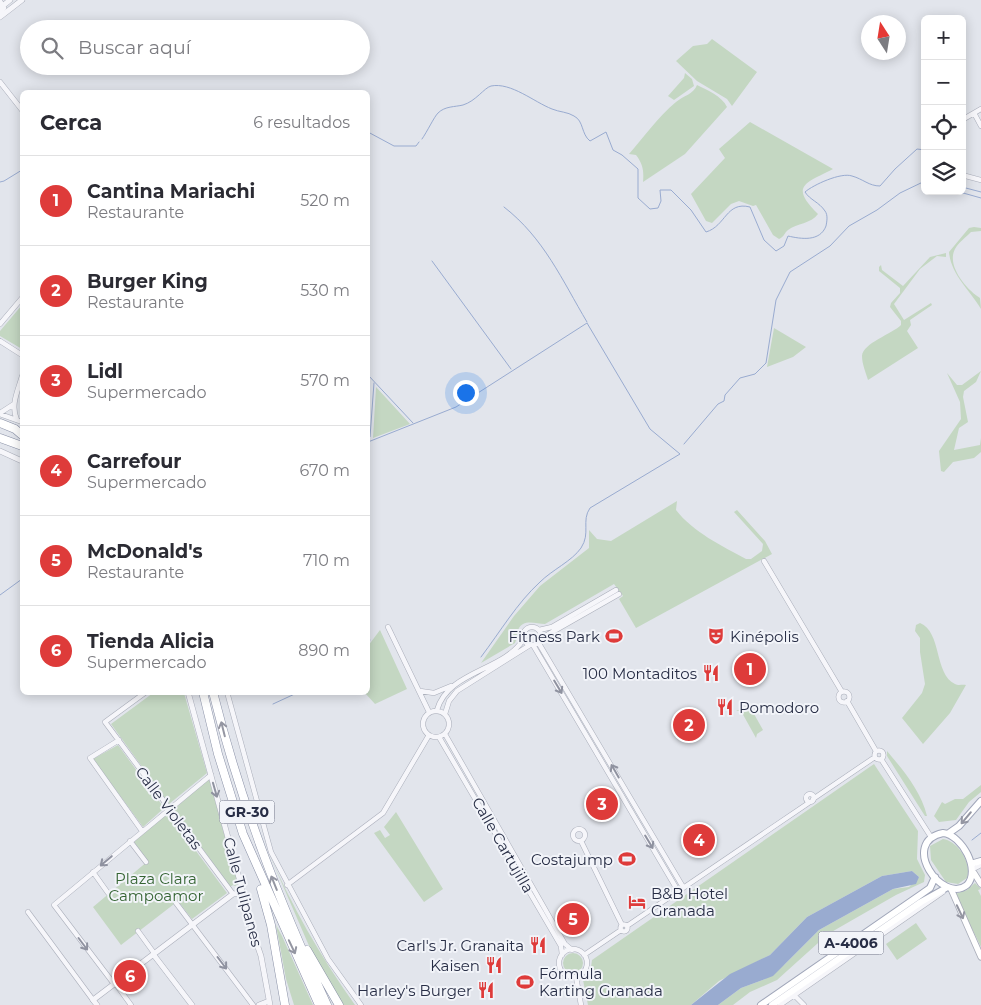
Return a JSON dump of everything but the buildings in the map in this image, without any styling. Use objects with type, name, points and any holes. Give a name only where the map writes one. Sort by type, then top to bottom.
[{"type":"highway","points":[[0,423],[15,429],[20,434]]},
{"type":"highway","points":[[0,429],[20,435]]},
{"type":"highway","points":[[0,438],[20,445]]},
{"type":"highway","name":"GR-30","points":[[204,695],[228,788],[258,870],[319,1005]]},
{"type":"highway","name":"GR-30","points":[[214,695],[246,809],[292,929],[327,1005]]},
{"type":"highway","points":[[258,870],[260,885],[271,925],[285,1005]]},
{"type":"highway","points":[[292,929],[300,936],[339,1005]]},
{"type":"main road","points":[[949,834],[959,826],[981,801]]},
{"type":"main road","points":[[981,884],[976,867],[960,841],[949,834],[943,833],[931,837],[924,848],[923,854],[935,877],[947,889],[981,957]]},
{"type":"main road","name":"A-4006","points":[[772,1005],[947,889],[967,885],[981,860]]},
{"type":"main road","name":"A-4006","points":[[761,1005],[920,896],[930,888],[935,877]]},
{"type":"street","points":[[0,13],[4,8],[1,5],[10,0]]},
{"type":"street","points":[[0,17],[22,0]]},
{"type":"street","points":[[0,82],[20,107]]},
{"type":"street","points":[[966,118],[981,109]]},
{"type":"street","points":[[974,113],[981,126]]},
{"type":"street","points":[[966,176],[981,180]]},
{"type":"street","points":[[0,324],[20,300]]},
{"type":"street","points":[[0,341],[20,354]]},
{"type":"street","points":[[15,419],[13,410],[20,383]]},
{"type":"street","points":[[0,414],[14,404]]},
{"type":"street","points":[[0,414],[20,421]]},
{"type":"street","points":[[0,451],[20,460]]},
{"type":"street","points":[[584,955],[812,798],[875,757],[876,751],[847,701],[849,695],[847,692],[842,692],[764,561]]},
{"type":"street","points":[[420,691],[434,693],[455,685],[513,651],[523,640],[524,631],[528,628],[539,630],[552,627],[617,592]]},
{"type":"street","points":[[445,714],[449,702],[457,691],[611,595]]},
{"type":"street","points":[[388,627],[430,712]]},
{"type":"street","points":[[539,630],[539,641],[684,887]]},
{"type":"street","points":[[523,640],[532,645],[678,891]]},
{"type":"street","points":[[437,710],[455,685]]},
{"type":"street","name":"Calle Violetas","points":[[142,695],[105,722],[233,894]]},
{"type":"street","name":"Calle Tulipanes","points":[[189,695],[244,906],[261,956],[269,1003]]},
{"type":"street","points":[[228,695],[263,828],[287,885],[328,959],[361,1005]]},
{"type":"street","points":[[437,710],[445,714],[450,725],[445,734],[439,737],[429,735],[423,728],[423,722],[430,712],[437,710]]},
{"type":"street","name":"Calle Cartujilla","points":[[445,734],[565,944],[572,950]]},
{"type":"street","points":[[287,885],[383,813],[429,735]]},
{"type":"street","name":"Calle Cartujilla","points":[[439,737],[561,946],[562,955]]},
{"type":"street","points":[[119,740],[90,758],[142,831]]},
{"type":"street","points":[[876,751],[883,752],[881,759]]},
{"type":"street","points":[[875,757],[881,759],[931,837]]},
{"type":"street","points":[[131,1005],[54,905],[211,775]]},
{"type":"street","points":[[798,809],[808,794],[812,798]]},
{"type":"street","points":[[130,841],[146,862]]},
{"type":"street","points":[[581,842],[623,927]]},
{"type":"street","points":[[93,872],[108,893]]},
{"type":"street","points":[[780,1005],[947,889]]},
{"type":"street","points":[[28,912],[95,1002],[114,984],[192,924],[233,894],[242,893]]},
{"type":"street","points":[[176,903],[253,1005]]},
{"type":"street","points":[[138,931],[192,1005]]},
{"type":"street","points":[[572,950],[579,951],[584,955],[587,966],[583,973],[576,977],[562,971],[560,963],[562,955],[572,950]]},
{"type":"street","points":[[576,977],[581,1005]]},
{"type":"street","points":[[794,995],[804,1005]]},
{"type":"street","points":[[259,1005],[269,1003]]},
{"type":"green space","points":[[712,39],[757,72],[732,106],[727,99],[697,81],[676,61],[693,46],[707,44]]},
{"type":"green space","points":[[685,73],[692,79],[694,86],[674,100],[668,96],[684,78]]},
{"type":"green space","points":[[697,85],[710,91],[725,103],[727,107],[685,154],[643,182],[643,171],[640,161],[636,155],[629,154],[663,114],[676,102],[691,93]]},
{"type":"green space","points":[[750,122],[833,169],[814,178],[804,187],[804,197],[818,214],[812,220],[788,230],[779,239],[773,235],[756,205],[753,206],[739,201],[731,204],[712,223],[706,221],[691,194],[725,158],[719,149]]},
{"type":"green space","points":[[969,228],[981,228],[981,231],[971,232],[958,245],[953,256],[953,263],[959,277],[980,298],[981,309],[957,275],[953,268],[949,252]]},
{"type":"green space","points":[[946,253],[946,257],[937,256],[920,269],[894,304],[904,320],[931,303],[932,305],[910,320],[911,325],[907,331],[918,348],[868,380],[862,359],[864,351],[872,343],[901,325],[901,321],[890,307],[891,303],[900,293],[900,288],[879,271],[879,267],[881,265],[882,270],[903,286],[930,257]]},
{"type":"green space","points":[[20,307],[20,348],[0,336],[0,331]]},
{"type":"green space","points":[[774,328],[806,347],[793,357],[767,367]]},
{"type":"green space","points":[[981,371],[976,382],[964,391],[963,397],[968,422],[959,428],[954,450],[980,445],[981,438],[981,452],[974,458],[953,462],[944,472],[941,471],[939,451],[961,419],[960,402],[947,373],[957,385],[962,385]]},
{"type":"green space","points":[[376,387],[410,424],[373,438]]},
{"type":"green space","points":[[677,501],[676,510],[691,525],[727,549],[746,559],[751,559],[762,551],[763,544],[734,512],[737,510],[765,541],[772,554],[636,628],[619,599],[623,596],[614,584],[545,624],[530,622],[523,624],[518,630],[515,643],[481,663],[514,616],[540,586],[589,548],[589,530],[597,539],[611,541]]},
{"type":"green space","points":[[920,623],[932,635],[940,663],[948,679],[956,685],[966,685],[950,713],[923,744],[902,718],[922,693],[925,684],[920,652],[920,638],[915,631],[916,625]]},
{"type":"green space","points":[[380,630],[407,689],[375,704],[367,695],[370,695],[370,643]]},
{"type":"green space","points":[[150,695],[185,695],[207,773],[169,804],[111,724]]},
{"type":"green space","points":[[749,705],[763,730],[757,734],[756,738],[741,711],[736,711]]},
{"type":"green space","points":[[118,745],[162,805],[163,809],[143,827],[93,759]]},
{"type":"green space","points":[[887,751],[916,789],[927,816],[925,816],[887,756]]},
{"type":"green space","points":[[874,764],[918,831],[917,859],[925,875],[924,882],[896,895],[828,934],[777,980],[750,992],[733,1005],[718,1005],[741,988],[765,979],[785,964],[819,930],[893,889],[909,887],[919,877],[912,871],[882,876],[807,917],[770,955],[719,981],[691,1005],[588,1005],[583,980],[591,967],[592,960]]},
{"type":"green space","points":[[209,779],[238,884],[235,886],[230,887],[174,809]]},
{"type":"green space","points":[[981,785],[981,792],[969,802],[956,820],[939,822],[934,816],[942,802],[945,804],[955,799],[963,799]]},
{"type":"green space","points":[[396,812],[443,889],[424,902],[374,833],[380,830],[385,838],[390,835],[384,827]]},
{"type":"green space","name":"Plaza Clara Campoamor","points":[[168,813],[227,893],[192,919],[178,901],[121,945],[93,907],[148,861],[134,842]]},
{"type":"green space","points":[[943,839],[959,848],[966,860],[967,878],[958,884],[946,882],[931,860],[930,846]]},
{"type":"green space","points":[[267,849],[307,930],[355,1005],[343,1005],[313,955]]},
{"type":"green space","points":[[975,883],[981,889],[978,890],[981,896],[981,947],[955,894],[967,890]]},
{"type":"green space","points":[[916,923],[927,939],[897,960],[886,944]]},
{"type":"green space","points":[[276,925],[313,1005],[294,1005],[286,979]]},
{"type":"green space","points":[[573,953],[580,956],[583,963],[580,970],[573,973],[566,970],[563,963],[566,956]]},
{"type":"water","points":[[912,871],[919,877],[916,884],[893,889],[819,930],[773,976],[741,988],[718,1005],[691,1005],[730,974],[770,955],[807,917],[882,876]]},
{"type":"waterway","points":[[422,139],[441,111],[468,103],[491,86],[506,87],[552,109],[574,116],[579,121],[590,141],[606,132],[613,150],[638,169],[638,198],[650,209],[658,208],[661,201],[660,190],[671,190],[691,210],[706,232],[713,229],[736,208],[742,206],[750,207],[764,240],[776,251],[784,246],[788,236],[799,238],[815,237],[826,226],[826,213],[805,192],[809,189],[827,180],[847,175],[880,186],[917,149],[921,150]]},
{"type":"waterway","points":[[370,133],[394,146],[416,146],[419,142]]},
{"type":"waterway","points":[[0,182],[20,171]]},
{"type":"waterway","points":[[684,444],[718,404],[724,401],[725,395],[740,378],[755,374],[766,363],[776,300],[790,272],[830,246],[849,226],[877,210],[900,193],[921,183]]},
{"type":"waterway","points":[[966,188],[981,192]]},
{"type":"waterway","points":[[966,194],[981,198]]},
{"type":"waterway","points":[[504,207],[518,219],[541,246],[587,322]]},
{"type":"waterway","points":[[432,261],[511,369]]},
{"type":"waterway","points":[[370,441],[456,407],[587,323],[650,429],[680,454],[590,508],[587,513],[584,543],[581,548],[532,590],[516,608],[481,657]]},
{"type":"waterway","points":[[370,377],[413,423]]},
{"type":"waterway","points":[[370,437],[374,383]]},
{"type":"waterway","points":[[0,595],[20,580]]},
{"type":"waterway","points":[[273,704],[292,695]]},
{"type":"waterway","points":[[972,840],[981,833]]},
{"type":"place","name":"Fitness Park","points":[[614,636]]},
{"type":"place","name":"Kinépolis","points":[[716,636]]},
{"type":"place","name":"Cantina Mariachi","points":[[750,669]]},
{"type":"place","name":"100 Montaditos","points":[[711,673]]},
{"type":"place","name":"Pomodoro","points":[[725,707]]},
{"type":"place","name":"Burger King","points":[[689,725]]},
{"type":"place","name":"Lidl","points":[[602,804]]},
{"type":"place","name":"Carrefour","points":[[699,840]]},
{"type":"place","name":"Costajump","points":[[627,859]]},
{"type":"place","name":"B&B Hotel Granada","points":[[637,902]]},
{"type":"place","name":"McDonald's","points":[[573,919]]},
{"type":"place","name":"Carl's Jr. Granaita","points":[[538,945]]},
{"type":"place","name":"Kaisen","points":[[494,965]]},
{"type":"place","name":"Tienda Alicia","points":[[130,976]]},
{"type":"place","name":"Fórmula Karting Granada","points":[[525,982]]},
{"type":"place","name":"Harley's Burger","points":[[486,990]]}]
